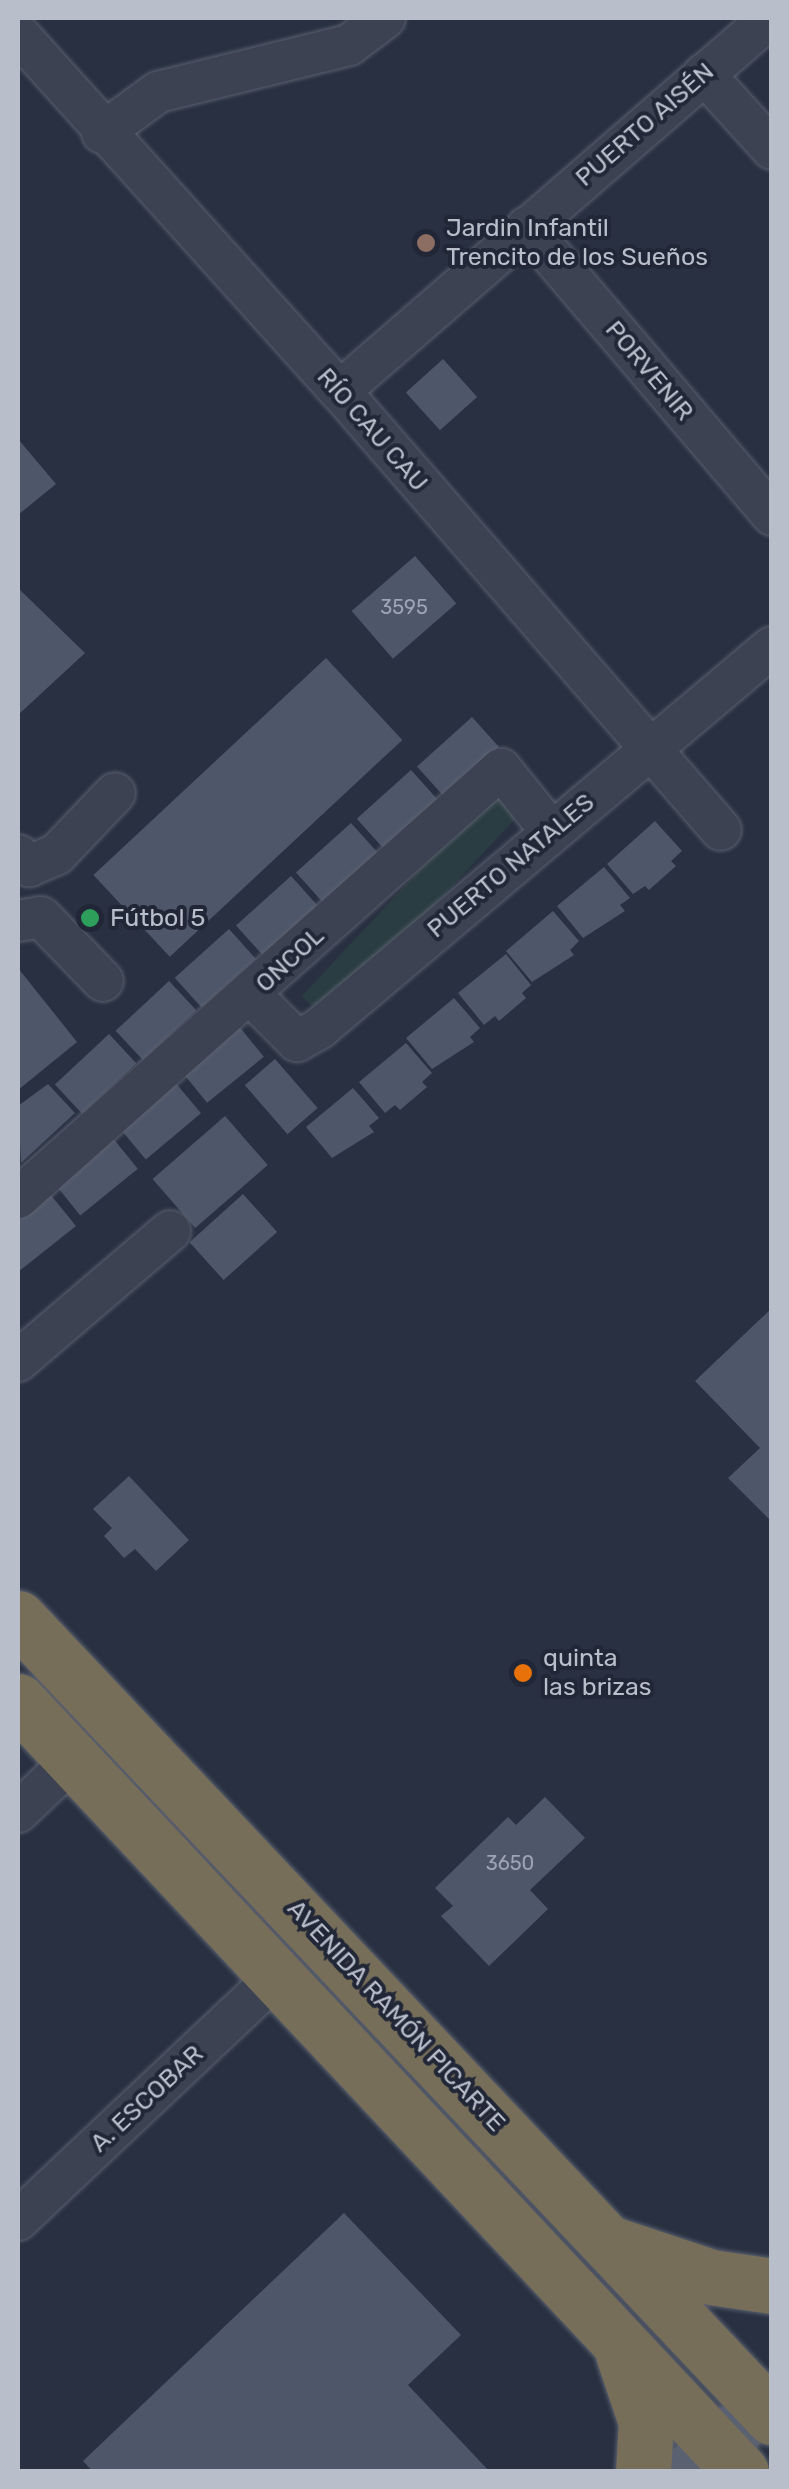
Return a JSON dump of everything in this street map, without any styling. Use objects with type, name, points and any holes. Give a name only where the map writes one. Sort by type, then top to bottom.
[{"type":"highway","name":"AVENIDA RAMÓN PICARTE","points":[[18,1618],[768,2407]]},
{"type":"highway","points":[[18,1701],[618,2342],[715,2463]]},
{"type":"highway","points":[[608,2242],[712,2277],[772,2286]]},
{"type":"highway","points":[[618,2342],[646,2422],[643,2472]]},
{"type":"main road","points":[[715,2463],[768,2407]]},
{"type":"street","points":[[102,134],[158,92],[349,45],[384,18]]},
{"type":"street","name":"PUERTO AISÉN","points":[[340,391],[770,18]]},
{"type":"street","name":"RÍO CAU CAU","points":[[18,34],[102,134],[340,391],[648,753],[721,830]]},
{"type":"street","points":[[704,74],[772,150]]},
{"type":"street","name":"PORVENIR","points":[[527,227],[772,515]]},
{"type":"street","name":"PUERTO NATALES","points":[[252,996],[298,1041],[772,648]]},
{"type":"street","name":"ONCOL","points":[[18,1198],[252,996],[500,769],[550,830]]},
{"type":"street","points":[[18,855],[29,866],[57,854],[116,794]]},
{"type":"street","points":[[18,921],[41,917],[103,981]]},
{"type":"street","points":[[18,1361],[170,1232]]},
{"type":"street","points":[[18,1812],[73,1760]]},
{"type":"street","name":"A. ESCOBAR","points":[[18,2220],[276,1977]]},
{"type":"green space","points":[[494,790],[520,814],[327,1020],[302,996]]},
{"type":"building","points":[[443,359],[477,397],[440,430],[406,392]]},
{"type":"building","points":[[18,439],[56,484],[18,515]]},
{"type":"building","points":[[415,556],[456,604],[393,659],[352,611]]},
{"type":"building","points":[[18,588],[85,653],[18,715]]},
{"type":"building","points":[[326,658],[402,740],[170,957],[93,875]]},
{"type":"building","points":[[472,717],[499,747],[444,796],[417,767]]},
{"type":"building","points":[[411,770],[438,800],[384,849],[357,819]]},
{"type":"building","points":[[655,821],[682,851],[671,861],[676,866],[649,890],[645,886],[633,894],[607,864]]},
{"type":"building","points":[[351,823],[378,853],[323,902],[296,873]]},
{"type":"building","points":[[604,867],[630,898],[620,905],[625,911],[583,938],[557,906]]},
{"type":"building","points":[[291,876],[318,906],[263,955],[236,926]]},
{"type":"building","points":[[553,911],[579,941],[570,950],[574,955],[532,982],[506,951]]},
{"type":"building","points":[[229,929],[256,959],[202,1008],[175,978]]},
{"type":"building","points":[[506,954],[531,985],[522,993],[526,998],[499,1021],[495,1016],[484,1025],[458,993]]},
{"type":"building","points":[[18,968],[77,1042],[18,1090]]},
{"type":"building","points":[[169,981],[196,1010],[143,1060],[116,1031]]},
{"type":"building","points":[[454,998],[480,1028],[470,1037],[474,1042],[432,1069],[406,1038]]},
{"type":"building","points":[[238,1025],[264,1057],[207,1103],[181,1071]]},
{"type":"building","points":[[109,1034],[136,1063],[82,1114],[55,1084]]},
{"type":"building","points":[[406,1043],[432,1073],[422,1082],[427,1087],[400,1110],[395,1105],[385,1113],[359,1082]]},
{"type":"building","points":[[275,1059],[318,1108],[287,1134],[245,1085]]},
{"type":"building","points":[[174,1081],[201,1113],[146,1159],[119,1127]]},
{"type":"building","points":[[48,1084],[75,1113],[21,1163],[18,1106]]},
{"type":"building","points":[[353,1088],[379,1118],[369,1126],[374,1132],[332,1158],[306,1127]]},
{"type":"building","points":[[225,1116],[268,1165],[195,1228],[153,1179]]},
{"type":"building","points":[[112,1137],[138,1169],[80,1215],[54,1184]]},
{"type":"building","points":[[50,1194],[76,1226],[18,1272],[18,1221]]},
{"type":"building","points":[[243,1194],[277,1232],[224,1280],[189,1242]]},
{"type":"building","points":[[772,1308],[772,1522],[728,1478],[760,1448],[695,1381]]},
{"type":"building","points":[[129,1476],[189,1540],[156,1571],[135,1549],[124,1558],[104,1536],[112,1528],[93,1509]]},
{"type":"building","points":[[545,1797],[585,1838],[530,1890],[548,1909],[489,1966],[441,1916],[453,1906],[435,1888],[508,1817],[516,1825]]},
{"type":"building","points":[[344,2213],[461,2335],[408,2385],[490,2472],[93,2472],[83,2461]]},
{"type":"place","name":"Jardin Infantil Trencito de los Sueños","points":[[426,243]]},
{"type":"place","name":"Fútbol 5","points":[[90,918]]},
{"type":"place","name":"quinta las brizas","points":[[523,1673]]}]
